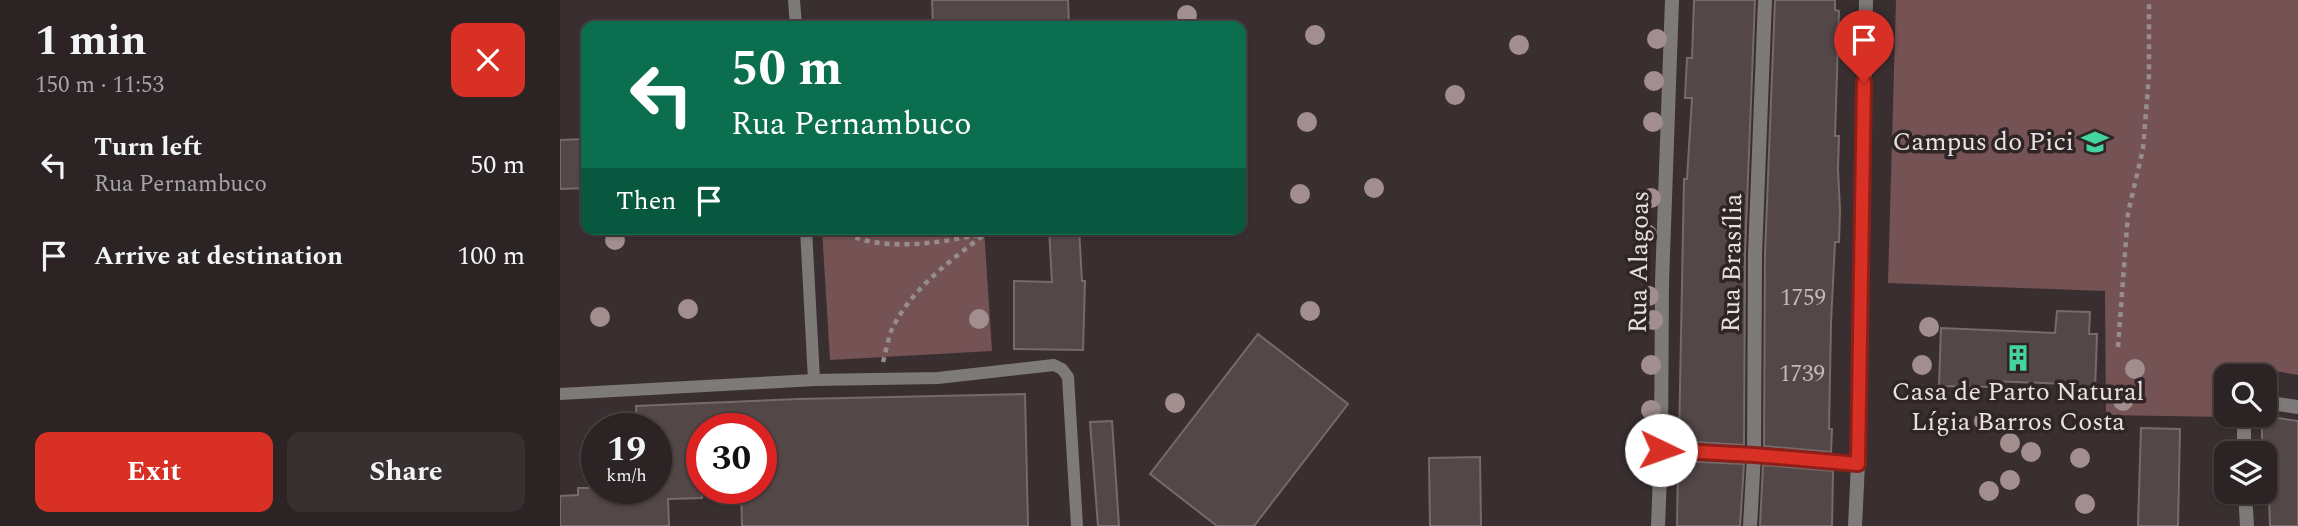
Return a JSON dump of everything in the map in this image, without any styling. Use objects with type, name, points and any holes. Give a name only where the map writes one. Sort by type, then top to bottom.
[{"type":"street","name":"Rua Alagoas","points":[[1658,526],[1662,283],[1672,0]]},
{"type":"street","name":"Rua Brasília","points":[[1750,526],[1754,455],[1755,254],[1765,0]]},
{"type":"street","points":[[1855,526],[1866,0]]},
{"type":"street","points":[[2277,404],[2298,407]]},
{"type":"street","points":[[1661,450],[1858,464]]},
{"type":"street","points":[[2245,504],[2246,526]]},
{"type":"lane","points":[[794,0],[796,21]]},
{"type":"lane","points":[[806,235],[814,380]]},
{"type":"lane","points":[[560,394],[814,380],[938,378],[1054,365],[1062,369],[1068,377],[1077,526]]},
{"type":"path","points":[[2118,346],[2128,213],[2143,149],[2149,75],[2149,0]]},
{"type":"path","points":[[852,235],[866,241],[899,245],[937,243],[980,235]]},
{"type":"path","points":[[879,379],[892,331],[908,304],[934,274],[984,235]]},
{"type":"shaded area","name":"Campus do Pici","points":[[1896,0],[2298,0],[2298,375],[2277,372],[2277,364],[2214,364],[2214,417],[2106,415],[2105,291],[1888,283]]},
{"type":"shaded area","points":[[822,235],[984,235],[992,351],[830,360]]},
{"type":"building","points":[[932,0],[1068,0],[1069,21],[933,21]]},
{"type":"building","points":[[1694,0],[1755,0],[1745,254],[1744,445],[1679,441],[1684,179],[1687,179],[1692,98],[1685,98],[1687,58],[1692,58]]},
{"type":"building","points":[[1775,0],[1835,0],[1835,10],[1839,11],[1835,136],[1839,136],[1840,210],[1839,242],[1835,242],[1831,323],[1831,452],[1764,446],[1765,254]]},
{"type":"building","points":[[581,139],[581,188],[560,189],[560,140]]},
{"type":"building","points":[[1049,235],[1079,235],[1082,281],[1085,281],[1083,350],[1014,349],[1014,281],[1052,282]]},
{"type":"building","name":"Casa de Parto Natural Lígia Barros Costa","points":[[2057,311],[2090,312],[2089,334],[2097,334],[2095,391],[2067,390],[2067,384],[1992,381],[1992,387],[1939,386],[1941,328],[2055,333]]},
{"type":"building","points":[[1258,334],[1348,404],[1254,526],[1217,526],[1150,474]]},
{"type":"building","points":[[1025,394],[1028,526],[742,526],[741,504],[777,504],[777,413],[686,413],[686,498],[672,499],[672,413],[636,413],[636,406]]},
{"type":"building","points":[[2277,418],[2298,421],[2298,526],[2270,526],[2269,504],[2277,504],[2277,441],[2262,441],[2262,427],[2277,427]]},
{"type":"building","points":[[1112,421],[1119,526],[1098,526],[1090,422]]},
{"type":"building","points":[[2141,428],[2180,429],[2178,526],[2138,526]]},
{"type":"building","points":[[1480,457],[1481,526],[1430,526],[1429,458]]},
{"type":"building","points":[[1678,461],[1744,464],[1740,526],[1677,526]]},
{"type":"building","points":[[1763,465],[1833,471],[1832,526],[1760,526]]},
{"type":"building","points":[[578,488],[581,488],[581,504],[668,504],[669,526],[560,526],[560,496],[578,495]]},
{"type":"place","name":"Campus do Pici","points":[[2095,142]]},
{"type":"place","name":"Casa de Parto Natural Lígia Barros Costa","points":[[2018,358]]},
{"type":"route","points":[[1661,450],[1858,464],[1864,82]]}]
